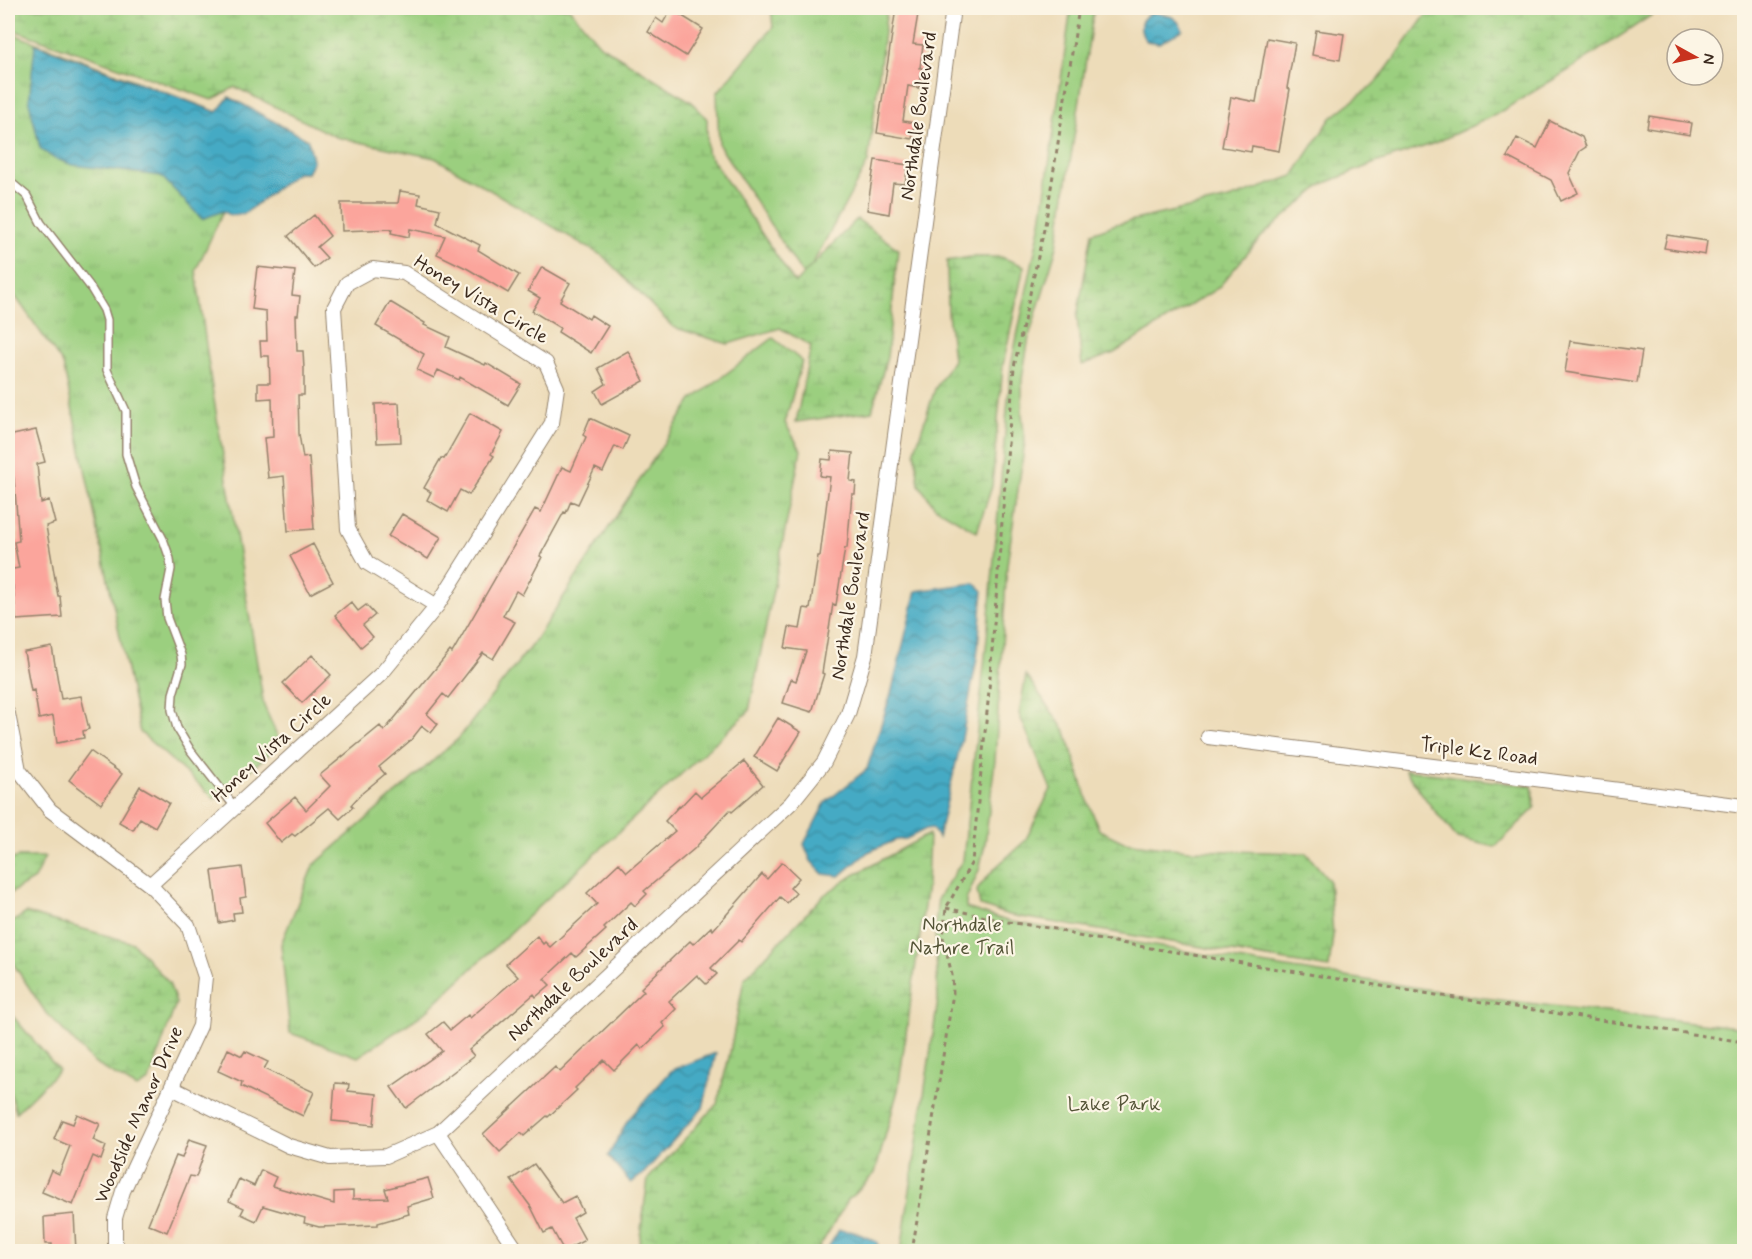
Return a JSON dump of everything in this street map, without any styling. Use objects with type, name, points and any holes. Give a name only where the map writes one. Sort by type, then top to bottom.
[{"type":"street","name":"Northdale Boulevard","points":[[172,1088],[289,1146],[330,1158],[386,1156],[438,1133],[791,803],[824,762],[849,714],[865,656],[953,8]]},
{"type":"street","name":"Honey Vista Circle","points":[[150,885],[382,673],[437,606],[552,423],[557,388],[546,363],[404,273],[373,269],[347,283],[334,308],[348,529],[367,563],[437,606]]},
{"type":"street","name":"Woodside Manor Drive","points":[[8,714],[19,770],[50,810],[150,885],[188,925],[205,977],[200,1026],[123,1191],[115,1218],[115,1251]]},
{"type":"street","name":"Triple Kz Road","points":[[1208,737],[1744,806]]},
{"type":"street","points":[[438,1133],[518,1251]]},
{"type":"lane","points":[[8,180],[27,196],[41,223],[89,285],[104,310],[107,320],[107,370],[126,411],[126,454],[141,499],[163,538],[170,558],[171,569],[165,600],[167,618],[182,655],[182,664],[173,694],[172,710],[177,728],[190,751],[235,807]]},
{"type":"path","points":[[912,1251],[953,993],[952,975],[943,938],[946,909],[972,862],[988,702],[1014,367],[1046,220],[1079,8]]},
{"type":"path","points":[[946,909],[1055,929],[1078,936],[1436,995],[1744,1042]]},
{"type":"green space","points":[[8,8],[569,8],[600,45],[692,102],[707,119],[707,152],[795,283],[857,219],[898,249],[887,357],[872,411],[796,422],[811,346],[780,328],[728,344],[673,327],[603,256],[435,158],[336,137],[235,87],[212,100],[8,28]]},
{"type":"green space","points":[[771,8],[887,8],[868,162],[805,278],[719,145],[717,93],[773,27]]},
{"type":"green space","name":"Lake Park","points":[[1071,8],[1094,8],[1057,246],[1029,337],[1022,379],[1025,442],[1007,565],[995,760],[985,844],[979,870],[966,900],[966,908],[1007,921],[1267,965],[1484,998],[1744,1028],[1744,1251],[901,1251],[938,1000],[935,926],[938,898],[963,860],[987,638],[1011,365],[1041,222]]},
{"type":"green space","points":[[1431,8],[1653,8],[1653,14],[1569,70],[1495,115],[1435,143],[1375,163],[1323,184],[1263,235],[1218,288],[1114,353],[1082,365],[1077,317],[1092,233],[1116,224],[1229,199],[1293,176],[1331,118],[1378,81]]},
{"type":"green space","points":[[8,32],[217,112],[229,97],[308,140],[313,160],[307,173],[296,173],[244,214],[223,212],[196,270],[210,375],[264,706],[281,744],[215,799],[140,732],[63,364],[8,286]]},
{"type":"green space","points":[[971,257],[1001,257],[1024,266],[1003,365],[992,486],[977,532],[935,507],[919,485],[915,450],[935,389],[953,360],[948,313],[947,261]]},
{"type":"green space","points":[[773,338],[802,361],[785,423],[801,450],[749,711],[423,1014],[358,1057],[290,1033],[281,944],[313,866],[459,738],[534,642],[692,400]]},
{"type":"green space","points":[[1026,675],[1066,732],[1099,830],[1124,842],[1188,850],[1306,853],[1329,880],[1333,935],[1329,968],[1009,915],[980,906],[977,891],[979,887],[995,868],[1025,841],[1051,789],[1019,714]]},
{"type":"green space","points":[[1405,770],[1532,786],[1535,808],[1495,847],[1457,838]]},
{"type":"green space","points":[[929,834],[927,885],[898,1090],[875,1173],[848,1200],[817,1251],[638,1251],[648,1179],[717,1104],[729,1057],[744,979],[824,895],[854,875]]},
{"type":"green space","points":[[18,857],[45,857],[34,879],[8,895],[8,861]]},
{"type":"green space","points":[[26,913],[133,943],[169,983],[176,1003],[149,1081],[137,1088],[94,1063],[44,1010],[12,962],[8,925]]},
{"type":"green space","points":[[8,1008],[59,1070],[16,1112],[8,1085]]},
{"type":"water","points":[[1154,13],[1172,17],[1183,30],[1159,43],[1146,41],[1141,28],[1142,20]]},
{"type":"water","points":[[35,44],[217,112],[229,97],[308,140],[313,160],[307,173],[296,173],[244,214],[230,215],[223,211],[202,219],[161,176],[73,165],[53,158],[40,148],[29,102]]},
{"type":"water","points":[[975,583],[983,591],[977,658],[962,738],[938,838],[932,828],[926,829],[906,839],[896,840],[868,852],[840,876],[823,874],[811,861],[804,844],[825,803],[867,769],[892,690],[916,591]]},
{"type":"water","points":[[716,1053],[703,1108],[643,1174],[631,1183],[608,1156],[628,1120],[672,1070]]},
{"type":"water","points":[[839,1230],[855,1232],[877,1242],[879,1251],[826,1251]]},
{"type":"building","points":[[896,8],[919,8],[913,44],[923,45],[920,68],[922,68],[919,88],[908,86],[903,121],[915,123],[912,139],[877,133]]},
{"type":"building","points":[[671,9],[703,29],[686,56],[648,32],[656,18],[663,23]]},
{"type":"building","points":[[1316,30],[1344,34],[1340,60],[1312,55]]},
{"type":"building","points":[[1267,38],[1295,43],[1279,151],[1252,146],[1251,152],[1222,147],[1231,97],[1256,102]]},
{"type":"building","points":[[1649,116],[1692,123],[1690,135],[1647,128]]},
{"type":"building","points":[[1550,121],[1582,137],[1586,147],[1580,151],[1569,173],[1578,193],[1561,201],[1551,180],[1507,157],[1517,138],[1537,148]]},
{"type":"building","points":[[875,160],[908,165],[905,184],[893,183],[889,214],[867,210]]},
{"type":"building","points":[[400,191],[420,194],[418,204],[440,209],[437,223],[480,245],[478,250],[519,275],[508,293],[437,254],[445,236],[410,229],[409,237],[391,233],[392,229],[342,231],[341,203],[398,203]]},
{"type":"building","points":[[314,215],[330,236],[317,247],[327,258],[314,268],[288,236]]},
{"type":"building","points":[[1667,235],[1707,241],[1705,255],[1664,248]]},
{"type":"building","points":[[257,267],[295,271],[292,295],[300,296],[298,315],[296,315],[297,351],[303,351],[304,369],[304,395],[298,395],[299,434],[303,458],[309,457],[314,529],[288,531],[284,476],[268,478],[264,438],[273,437],[272,398],[258,399],[258,383],[270,383],[269,356],[261,356],[260,341],[267,341],[266,311],[252,309]]},
{"type":"building","points":[[542,267],[570,283],[560,301],[589,319],[591,315],[608,326],[591,353],[558,332],[560,328],[532,311],[540,298],[528,291]]},
{"type":"building","points":[[390,302],[425,323],[424,325],[450,337],[446,347],[485,365],[486,363],[521,384],[508,405],[460,377],[459,380],[438,370],[434,378],[417,370],[424,354],[376,326]]},
{"type":"building","points":[[1570,341],[1642,351],[1637,383],[1565,372]]},
{"type":"building","points":[[628,351],[644,381],[602,404],[595,391],[606,384],[598,368]]},
{"type":"building","points":[[399,403],[401,442],[377,443],[375,404]]},
{"type":"building","points":[[470,413],[503,432],[491,454],[494,456],[469,495],[460,490],[448,512],[427,500],[431,492],[424,488],[441,458],[444,459]]},
{"type":"building","points":[[590,418],[629,436],[623,450],[615,446],[603,472],[595,468],[578,504],[571,501],[566,513],[564,512],[522,595],[516,591],[503,616],[515,622],[493,659],[483,653],[448,698],[443,694],[427,714],[438,724],[431,733],[422,726],[411,740],[379,767],[385,774],[361,794],[351,805],[353,807],[340,819],[329,808],[295,836],[292,834],[281,843],[265,823],[295,797],[306,810],[330,786],[320,775],[380,726],[384,731],[450,651],[452,653],[535,509],[541,512],[562,467],[571,471],[586,437],[583,435]]},
{"type":"building","points":[[36,430],[45,462],[37,464],[41,503],[49,500],[55,523],[46,526],[62,617],[16,620],[13,586],[8,587],[8,570],[19,568],[14,542],[19,541],[8,436]]},
{"type":"building","points":[[832,451],[853,453],[850,481],[856,482],[855,494],[852,494],[847,548],[845,548],[836,605],[833,604],[822,673],[824,674],[812,712],[783,703],[791,679],[796,681],[806,651],[785,648],[789,627],[800,629],[804,608],[810,609],[818,556],[820,556],[830,477],[820,476],[822,459],[831,460]]},
{"type":"building","points":[[402,514],[441,537],[428,559],[388,536]]},
{"type":"building","points":[[313,544],[333,582],[310,594],[290,556]]},
{"type":"building","points":[[351,602],[358,611],[366,605],[375,615],[363,625],[373,637],[361,647],[335,615]]},
{"type":"building","points":[[52,647],[61,699],[81,696],[89,729],[83,731],[84,738],[57,743],[53,716],[39,719],[24,652]]},
{"type":"building","points":[[312,655],[331,675],[302,703],[283,683]]},
{"type":"building","points":[[778,718],[801,732],[777,771],[754,757]]},
{"type":"building","points":[[90,751],[122,774],[101,804],[69,780]]},
{"type":"building","points":[[744,761],[763,785],[732,812],[730,810],[694,849],[644,891],[647,894],[635,906],[631,902],[604,928],[606,930],[576,957],[572,953],[544,979],[550,985],[536,997],[534,994],[469,1050],[474,1056],[406,1108],[391,1087],[442,1051],[428,1034],[443,1022],[450,1030],[468,1015],[470,1018],[518,977],[506,964],[537,936],[543,944],[545,942],[550,947],[597,904],[587,893],[619,863],[627,872],[675,831],[665,821],[679,806],[695,791],[701,797]]},
{"type":"building","points":[[140,786],[169,803],[155,827],[140,818],[133,830],[119,822]]},
{"type":"building","points":[[782,862],[799,878],[790,888],[796,893],[787,903],[780,897],[741,942],[739,940],[711,968],[717,974],[706,984],[697,975],[669,1001],[676,1009],[662,1023],[665,1027],[642,1049],[639,1045],[614,1070],[604,1060],[548,1117],[524,1136],[521,1133],[500,1152],[483,1134],[555,1067],[560,1072],[644,991],[641,988],[690,941],[693,944],[711,927],[713,930],[762,874],[767,879]]},
{"type":"building","points":[[242,867],[246,897],[240,898],[242,912],[233,913],[234,920],[219,923],[212,871]]},
{"type":"building","points":[[228,1049],[242,1056],[245,1051],[268,1062],[264,1069],[314,1092],[303,1116],[241,1086],[242,1082],[218,1071]]},
{"type":"building","points":[[335,1083],[349,1084],[348,1091],[377,1094],[374,1125],[332,1121]]},
{"type":"building","points":[[77,1114],[100,1124],[93,1140],[106,1146],[101,1160],[93,1156],[73,1205],[42,1192],[51,1170],[59,1174],[70,1146],[54,1139],[62,1120],[73,1124]]},
{"type":"building","points":[[189,1139],[207,1145],[196,1177],[190,1176],[167,1232],[148,1224],[176,1156],[182,1158]]},
{"type":"building","points":[[534,1164],[562,1203],[575,1196],[583,1212],[573,1218],[585,1240],[564,1251],[552,1229],[544,1233],[531,1207],[511,1180]]},
{"type":"building","points":[[261,1170],[276,1177],[272,1186],[334,1204],[334,1192],[353,1191],[353,1199],[388,1198],[385,1189],[428,1178],[434,1198],[407,1206],[409,1214],[378,1223],[378,1225],[319,1227],[304,1223],[305,1218],[263,1206],[256,1221],[241,1214],[244,1208],[229,1201],[239,1179],[254,1186]]},
{"type":"building","points":[[74,1214],[76,1251],[52,1251],[52,1244],[45,1244],[44,1217]]},
{"type":"park label","name":"Northdale Nature Trail","points":[[962,936]]}]
